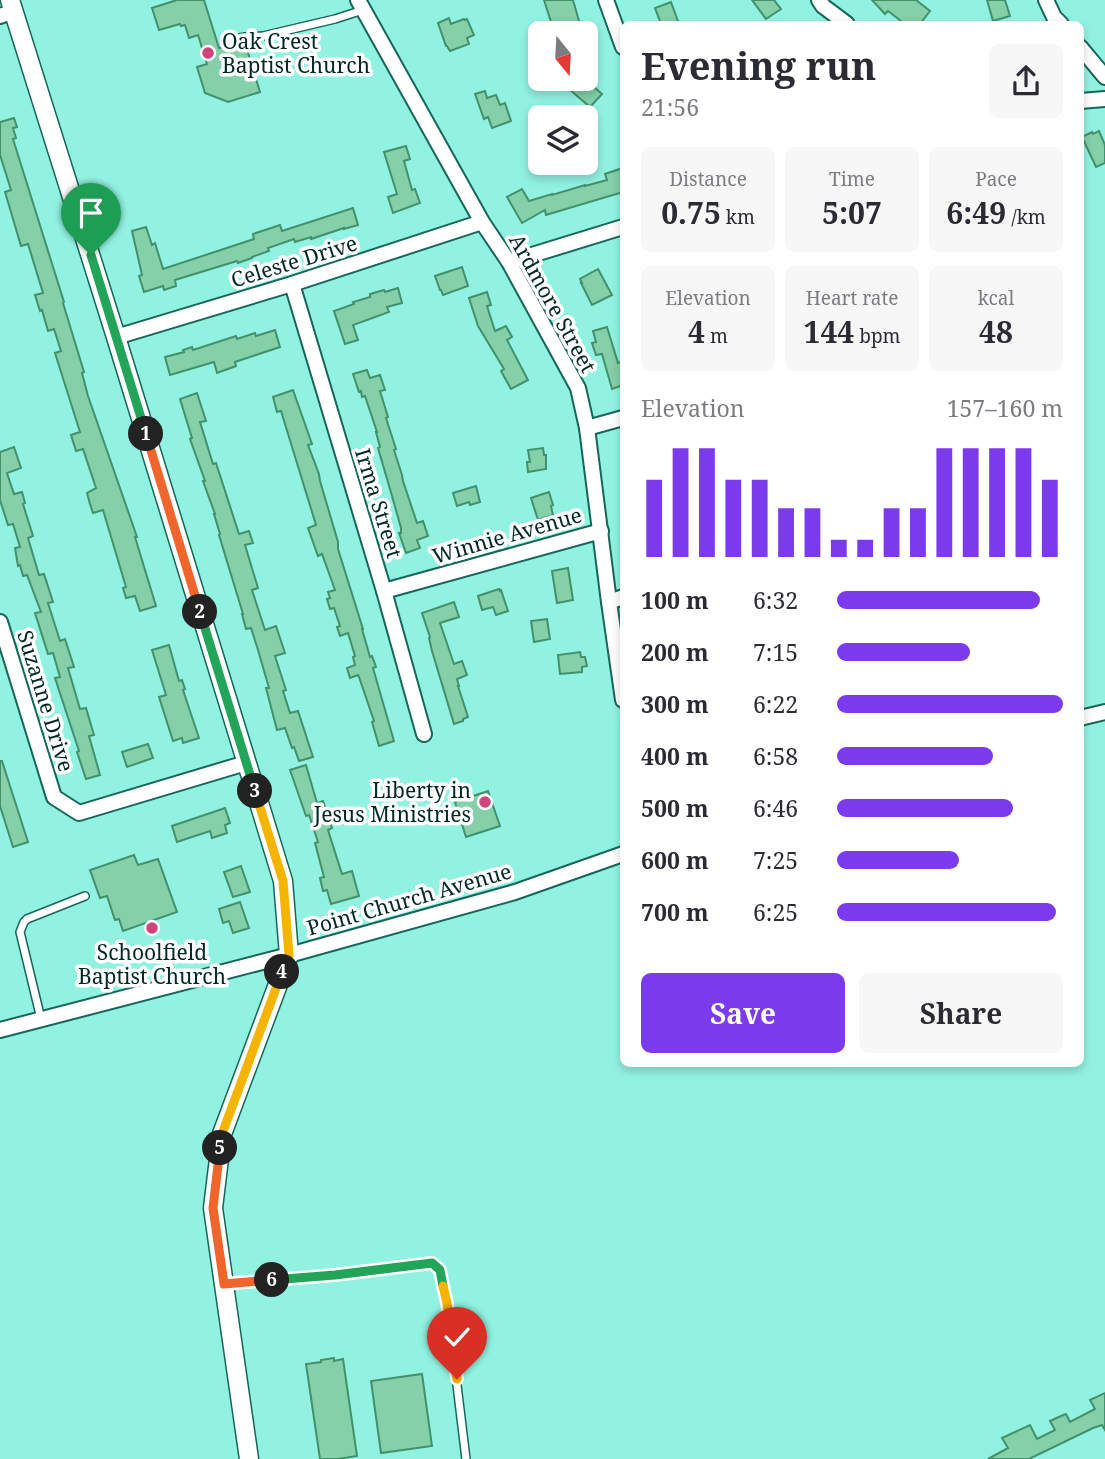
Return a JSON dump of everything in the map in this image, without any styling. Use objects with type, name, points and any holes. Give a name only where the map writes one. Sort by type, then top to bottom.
[{"type":"street","points":[[606,0],[620,39]]},
{"type":"street","points":[[819,0],[843,21]]},
{"type":"street","points":[[1046,0],[1058,21]]},
{"type":"street","name":"Ardmore Street","points":[[361,5],[578,388],[587,428],[601,531],[616,600],[620,657]]},
{"type":"street","points":[[8,9],[116,337],[283,881],[289,955],[222,1134],[213,1208],[249,1459]]},
{"type":"street","points":[[1084,52],[1105,76]]},
{"type":"street","points":[[1084,101],[1105,99]]},
{"type":"street","name":"Celeste Drive","points":[[116,337],[292,284],[482,222]]},
{"type":"street","points":[[509,262],[620,228]]},
{"type":"street","name":"Irma Street","points":[[292,284],[424,734]]},
{"type":"street","points":[[587,428],[620,419]]},
{"type":"street","name":"Winnie Avenue","points":[[384,591],[601,531]]},
{"type":"street","name":"Suzanne Drive","points":[[0,622],[54,797],[79,813],[246,763]]},
{"type":"street","points":[[1084,717],[1105,712]]},
{"type":"street","name":"Point Church Avenue","points":[[0,1030],[289,955],[515,892],[620,855]]},
{"type":"lane","points":[[226,41],[275,34],[335,19],[361,5]]},
{"type":"lane","points":[[41,1020],[20,932],[23,922],[85,896]]},
{"type":"lane","points":[[224,1284],[335,1275],[432,1263],[440,1270],[447,1303],[466,1459]]},
{"type":"building","points":[[177,0],[204,0],[219,48],[245,43],[260,92],[228,102],[205,93],[197,67],[207,64],[198,35],[189,38],[185,25],[180,24],[159,30],[152,8]]},
{"type":"building","points":[[544,0],[573,0],[579,21],[551,21]]},
{"type":"building","points":[[752,0],[774,0],[781,9],[766,19]]},
{"type":"building","points":[[872,0],[916,0],[930,11],[922,21],[901,21],[888,11],[885,14]]},
{"type":"building","points":[[987,0],[1005,0],[1010,16],[993,21]]},
{"type":"building","points":[[671,2],[678,21],[660,21],[655,8]]},
{"type":"building","points":[[449,18],[451,24],[467,19],[474,35],[467,38],[469,44],[450,51],[438,23]]},
{"type":"building","points":[[598,90],[602,94],[592,105],[588,105],[571,91]]},
{"type":"building","points":[[485,91],[487,98],[496,95],[500,105],[505,103],[511,121],[492,128],[488,117],[484,119],[475,94]]},
{"type":"building","points":[[14,118],[17,127],[13,128],[16,138],[13,139],[64,302],[88,396],[137,537],[156,606],[140,611],[135,596],[126,598],[123,588],[126,587],[103,510],[93,513],[90,504],[87,493],[96,488],[83,449],[76,451],[71,435],[80,432],[55,353],[61,351],[54,329],[48,331],[42,310],[40,311],[35,295],[43,293],[28,244],[21,246],[5,192],[11,190],[0,155],[0,122]]},
{"type":"building","points":[[1099,131],[1105,145],[1105,163],[1096,167],[1084,141],[1084,136],[1092,132],[1093,134]]},
{"type":"building","points":[[406,146],[410,159],[404,161],[412,190],[415,189],[420,203],[393,213],[388,197],[397,194],[384,152]]},
{"type":"building","points":[[620,169],[620,193],[546,215],[545,210],[522,223],[507,197],[522,189],[529,201],[607,180],[605,174]]},
{"type":"building","points":[[353,208],[358,225],[311,239],[295,242],[294,239],[238,263],[237,261],[175,280],[176,286],[164,290],[163,286],[144,292],[132,231],[146,227],[152,245],[155,243],[163,269],[254,239],[253,234],[280,225],[282,231]]},
{"type":"building","points":[[462,267],[468,286],[443,295],[435,276]]},
{"type":"building","points":[[598,269],[612,295],[592,305],[580,279]]},
{"type":"building","points":[[398,288],[402,303],[387,307],[389,312],[353,325],[358,340],[345,344],[334,311],[370,297],[370,294]]},
{"type":"building","points":[[487,292],[491,305],[487,306],[495,331],[506,326],[512,337],[507,340],[528,380],[511,389],[501,371],[504,369],[478,326],[469,298]]},
{"type":"building","points":[[607,327],[618,363],[620,362],[620,386],[612,389],[602,354],[596,355],[592,343],[596,342],[593,331]]},
{"type":"building","points":[[275,330],[280,347],[235,362],[236,366],[217,373],[214,362],[170,375],[165,357],[236,336],[237,339]]},
{"type":"building","points":[[367,370],[370,378],[380,375],[385,390],[380,391],[403,481],[417,523],[423,521],[428,536],[417,540],[420,548],[406,553],[378,448],[377,432],[365,396],[362,397],[361,391],[359,392],[353,374]]},
{"type":"building","points":[[293,390],[312,444],[308,445],[319,474],[370,657],[372,656],[376,667],[373,668],[394,741],[379,746],[372,722],[374,721],[359,677],[350,678],[347,668],[355,665],[355,656],[348,633],[340,636],[334,608],[330,609],[328,592],[335,590],[322,554],[318,556],[308,528],[316,525],[281,411],[277,412],[273,397]]},
{"type":"building","points":[[197,393],[206,421],[200,422],[239,534],[249,531],[253,543],[245,545],[258,588],[252,590],[265,630],[276,626],[285,653],[275,656],[290,713],[298,711],[313,757],[299,761],[285,728],[277,730],[258,650],[251,628],[246,629],[180,399]]},
{"type":"building","points":[[14,447],[21,468],[7,473],[14,494],[22,492],[33,536],[28,538],[39,575],[44,574],[53,602],[48,603],[60,641],[65,639],[74,667],[68,668],[80,709],[86,708],[94,735],[89,736],[100,775],[86,779],[55,678],[60,677],[53,653],[48,654],[35,613],[41,612],[27,575],[23,576],[20,565],[18,566],[15,548],[20,547],[13,524],[8,525],[0,500],[0,452]]},
{"type":"building","points":[[543,448],[546,469],[528,472],[528,450]]},
{"type":"building","points":[[476,486],[480,502],[457,506],[453,493]]},
{"type":"building","points":[[549,492],[553,515],[538,520],[531,498]]},
{"type":"building","points":[[568,568],[573,600],[557,603],[552,571]]},
{"type":"building","points":[[499,589],[508,611],[496,615],[493,607],[482,610],[478,596]]},
{"type":"building","points":[[454,602],[459,617],[440,623],[454,664],[462,661],[467,675],[457,679],[468,717],[454,724],[422,613]]},
{"type":"building","points":[[547,619],[550,639],[534,642],[531,621]]},
{"type":"building","points":[[169,645],[199,738],[183,743],[182,738],[173,741],[159,697],[166,695],[152,650]]},
{"type":"building","points":[[580,652],[581,657],[585,657],[587,666],[582,667],[582,672],[560,674],[558,655]]},
{"type":"building","points":[[148,744],[153,758],[127,767],[122,752]]},
{"type":"building","points":[[0,761],[28,842],[13,847],[0,806]]},
{"type":"building","points":[[306,765],[317,803],[323,801],[332,828],[328,830],[342,874],[352,871],[359,896],[331,904],[327,890],[323,891],[320,878],[324,877],[315,843],[318,842],[290,770]]},
{"type":"building","points":[[488,791],[500,826],[466,837],[455,802]]},
{"type":"building","points":[[225,808],[230,823],[225,825],[227,833],[212,838],[210,831],[177,842],[172,826]]},
{"type":"building","points":[[134,855],[138,865],[158,859],[177,912],[123,931],[119,919],[115,920],[107,896],[100,898],[90,870]]},
{"type":"building","points":[[241,866],[250,892],[233,897],[224,872]]},
{"type":"building","points":[[240,902],[249,928],[233,933],[229,921],[223,923],[219,909]]},
{"type":"building","points":[[334,1358],[334,1361],[343,1359],[357,1456],[320,1459],[306,1364]]},
{"type":"building","points":[[422,1374],[432,1446],[381,1453],[371,1381]]},
{"type":"building","points":[[1105,1393],[1105,1430],[1102,1425],[1093,1428],[1029,1459],[988,1459],[1008,1448],[1002,1438],[1030,1425],[1037,1439],[1055,1430],[1050,1421],[1066,1414],[1070,1422],[1095,1409],[1090,1400]]},
{"type":"place","name":"Oak Crest Baptist Church","points":[[208,53]]},
{"type":"place","name":"Liberty in Jesus Ministries","points":[[485,802]]},
{"type":"place","name":"Schoolfield Baptist Church","points":[[152,928]]},
{"type":"route","points":[[91,255],[283,881],[289,955],[222,1134],[213,1208],[224,1284],[335,1275],[432,1263],[440,1270],[457,1379]]}]
